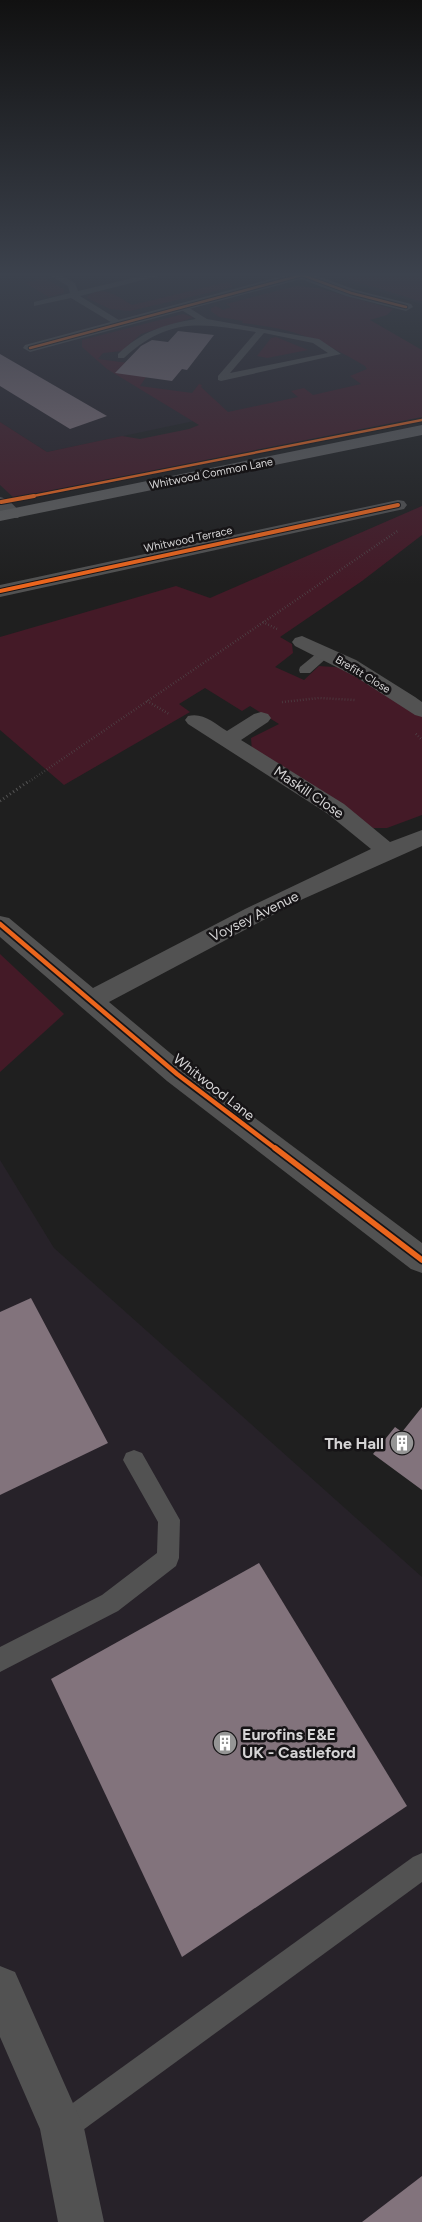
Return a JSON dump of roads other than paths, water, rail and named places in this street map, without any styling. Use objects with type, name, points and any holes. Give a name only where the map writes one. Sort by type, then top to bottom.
[{"type":"main road","name":"Whitwood Common Lane","points":[[4,511],[422,430]]},
{"type":"street","name":"Whitwood Terrace","points":[[0,591],[394,514]]},
{"type":"street","name":"Brefitt Close","points":[[302,642],[326,652],[373,678],[422,711]]},
{"type":"street","points":[[227,740],[261,718]]},
{"type":"street","name":"Maskill Close","points":[[195,720],[336,809],[387,851]]},
{"type":"street","name":"Voysey Avenue","points":[[90,1001],[225,930],[387,851],[422,837]]},
{"type":"street","name":"Whitwood Lane","points":[[0,924],[177,1074],[422,1260]]},
{"type":"street","points":[[0,1987],[62,2128],[81,2222]]},
{"type":"lane","points":[[304,670],[326,652]]},
{"type":"lane","points":[[0,1660],[110,1603],[168,1558],[169,1520],[134,1460]]},
{"type":"lane","points":[[62,2128],[422,1866]]},
{"type":"place","name":"The Hall","points":[[402,1443]]},
{"type":"place","name":"Eurofins E&E UK - Castleford","points":[[225,1743]]}]
